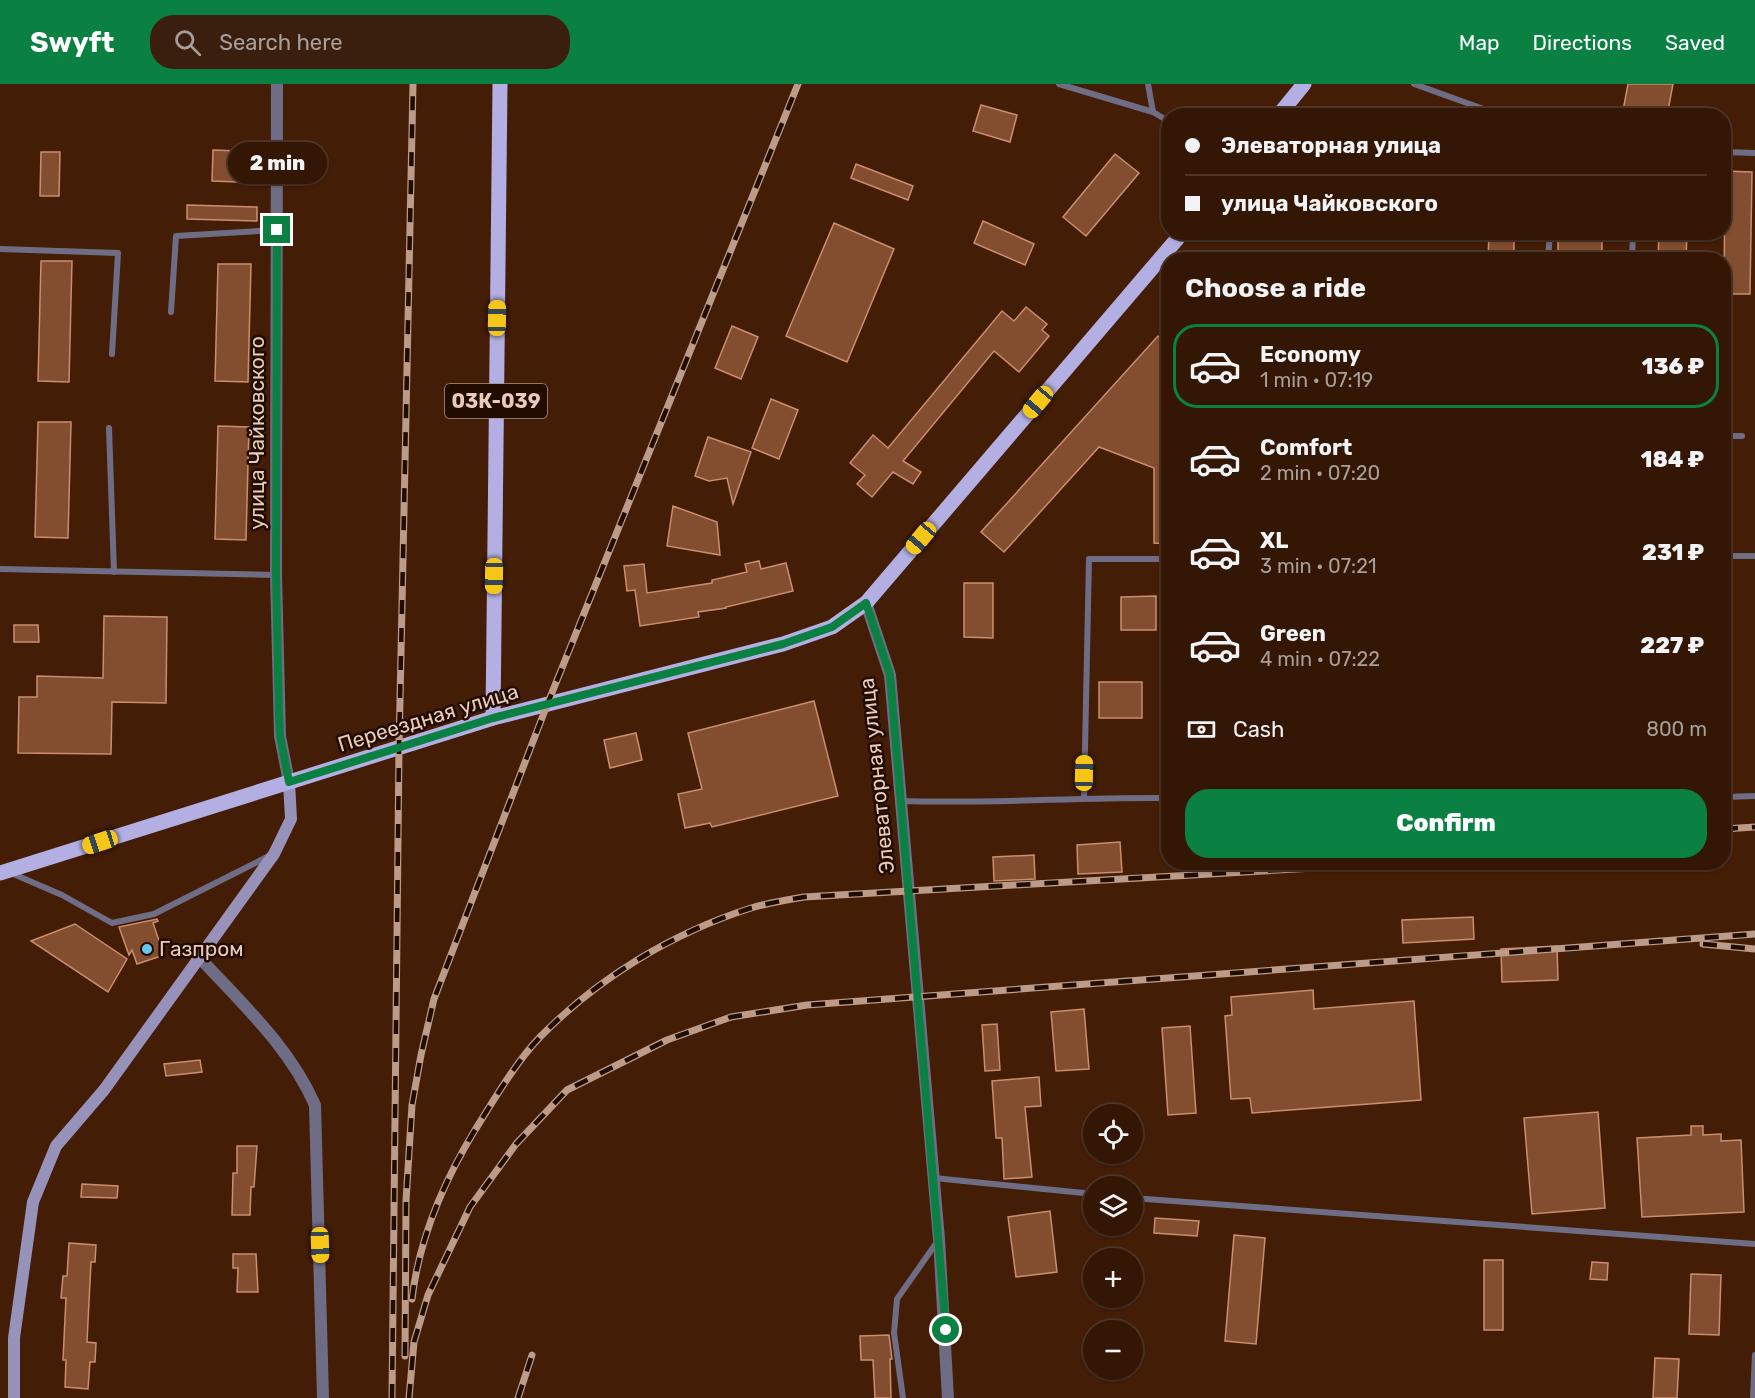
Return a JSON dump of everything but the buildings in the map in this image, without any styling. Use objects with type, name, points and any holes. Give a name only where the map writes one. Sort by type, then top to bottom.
[{"type":"main road","name":"03К-039","points":[[493,718],[500,84]]},
{"type":"main road","points":[[1284,108],[1304,84]]},
{"type":"main road","points":[[1166,252],[1176,240]]},
{"type":"main road","points":[[866,603],[1161,258]]},
{"type":"main road","name":"Переездная улица","points":[[4,872],[493,718],[783,644],[832,627],[866,603]]},
{"type":"street","name":"улица Чайковского","points":[[277,84],[276,575],[280,736],[289,782]]},
{"type":"street","name":"Элеваторная улица","points":[[866,603],[890,675],[939,1239],[946,1330],[948,1398]]},
{"type":"street","points":[[14,1398],[14,1338],[33,1202],[56,1146],[104,1090],[274,854],[291,819],[289,782]]},
{"type":"street","points":[[199,957],[274,1038],[304,1081],[315,1105],[323,1398]]},
{"type":"lane","points":[[1059,84],[1153,112],[1161,117]]},
{"type":"lane","points":[[1148,84],[1153,112]]},
{"type":"lane","points":[[1414,84],[1481,108]]},
{"type":"lane","points":[[1731,152],[1755,153]]},
{"type":"lane","points":[[171,312],[176,237],[277,230]]},
{"type":"lane","points":[[0,249],[118,253],[112,354]]},
{"type":"lane","points":[[109,428],[114,572]]},
{"type":"lane","points":[[1731,436],[1742,436]]},
{"type":"lane","points":[[1731,556],[1755,556]]},
{"type":"lane","points":[[1084,797],[1089,559],[1161,559]]},
{"type":"lane","points":[[0,569],[276,575]]},
{"type":"lane","points":[[1731,797],[1755,796]]},
{"type":"lane","points":[[900,801],[964,803],[1084,797],[1161,798]]},
{"type":"lane","points":[[4,872],[62,895],[112,923],[154,914],[274,854]]},
{"type":"lane","points":[[933,1178],[1083,1193]]},
{"type":"lane","points":[[1143,1199],[1755,1244]]},
{"type":"lane","points":[[903,1398],[894,1333],[897,1299],[939,1239]]},
{"type":"lane","points":[[1753,1398],[1755,1355]]},
{"type":"railway","points":[[392,1398],[399,748],[413,84]]},
{"type":"railway","points":[[405,1356],[406,1201],[412,1105],[434,999],[547,705],[798,84]]},
{"type":"railway","points":[[1731,829],[1755,827]]},
{"type":"railway","points":[[412,1299],[420,1254],[443,1190],[475,1130],[522,1058],[540,1037],[586,995],[638,960],[693,930],[751,908],[804,897],[1280,870]]},
{"type":"railway","points":[[409,1398],[414,1342],[428,1295],[470,1207],[516,1144],[567,1090],[667,1040],[731,1017],[807,1005],[1755,934]]},
{"type":"railway","points":[[1703,944],[1755,949]]},
{"type":"railway","points":[[518,1398],[532,1355]]},
{"type":"place","name":"Газпром","points":[[147,949]]},
{"type":"route","points":[[277,230],[276,575],[279,713],[280,736],[289,782],[493,718],[783,644],[832,627],[866,603],[890,675],[946,1330]]}]
